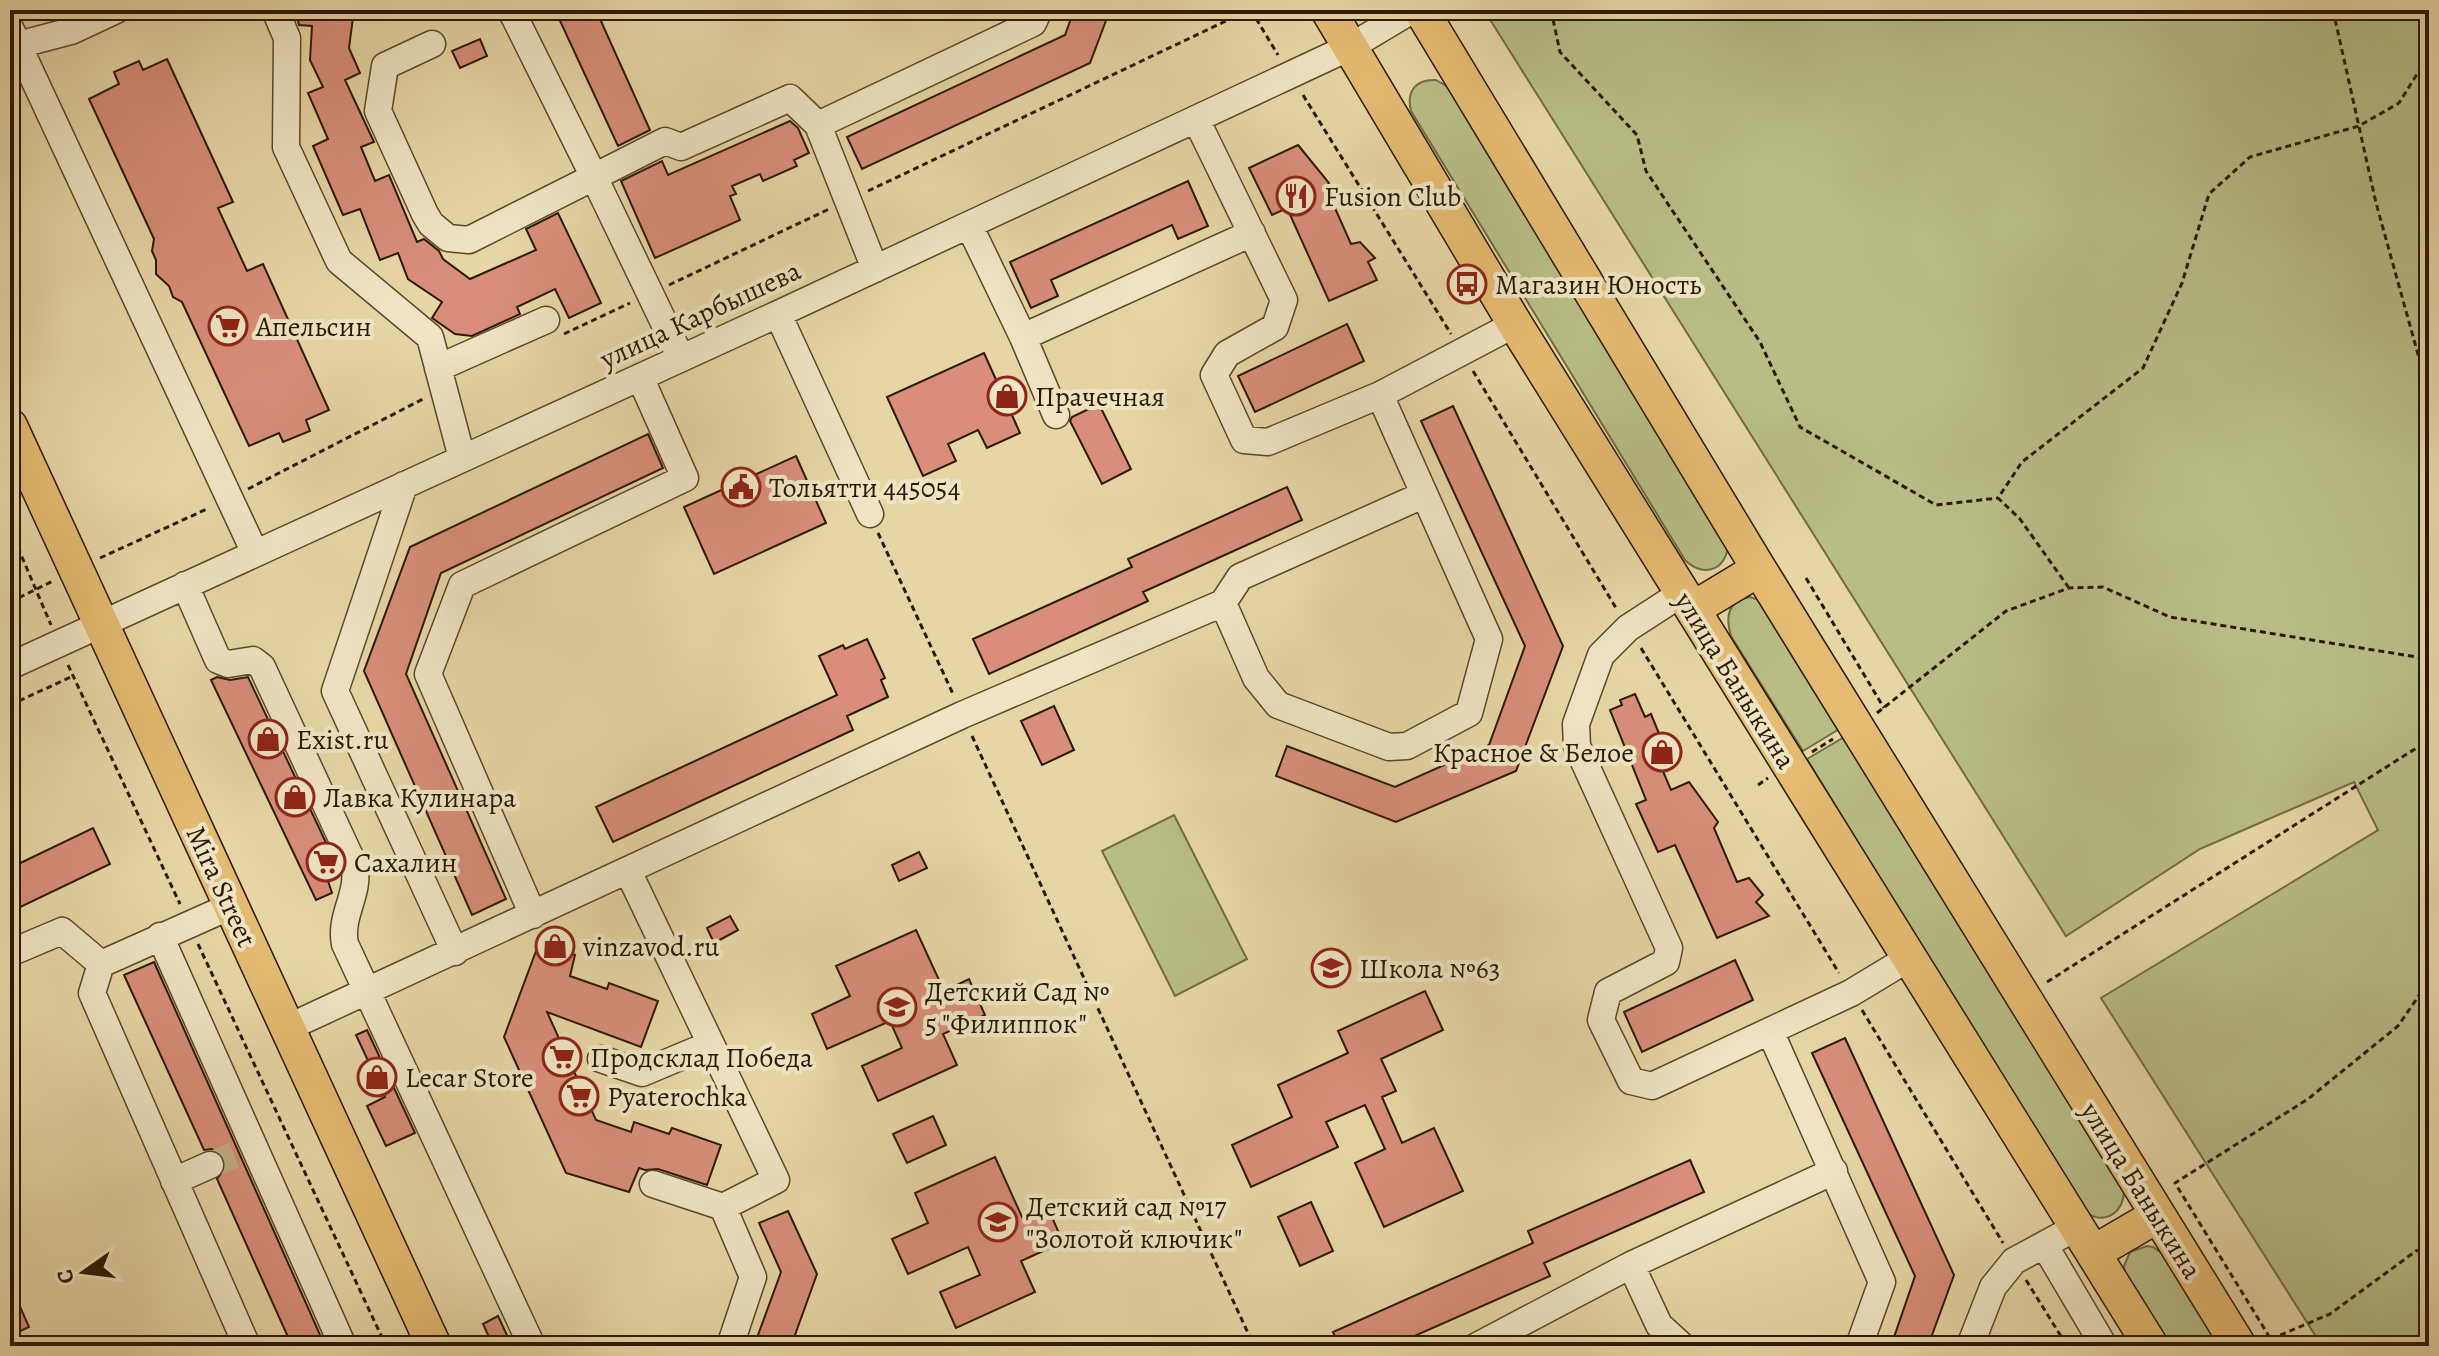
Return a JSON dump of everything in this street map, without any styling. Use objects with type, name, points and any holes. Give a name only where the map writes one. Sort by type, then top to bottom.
[{"type":"main road","name":"улица Баныкина","points":[[1328,10],[1515,324],[2151,1346]]},
{"type":"main road","name":"улица Баныкина","points":[[1421,10],[1759,569],[1870,717],[2024,997],[2158,1215],[2255,1343]]},
{"type":"main road","name":"Mira Street","points":[[10,426],[434,1346]]},
{"type":"main road","points":[[1687,601],[1759,569]]},
{"type":"main road","points":[[2085,1240],[2158,1215]]},
{"type":"street","points":[[116,10],[71,31],[12,40],[255,553]]},
{"type":"street","points":[[275,10],[287,38],[286,147],[339,261],[430,337],[462,458]]},
{"type":"street","points":[[511,10],[681,358]]},
{"type":"street","points":[[818,125],[1033,23],[1039,10]]},
{"type":"street","name":"улица Карбышева","points":[[10,666],[778,314],[1350,47],[1412,10]]},
{"type":"street","points":[[432,44],[385,66],[378,111],[425,214],[440,233],[458,240],[469,240],[665,141],[681,147],[790,98],[818,125],[875,269]]},
{"type":"street","points":[[1196,119],[1284,300],[1275,327],[1227,354],[1214,375],[1244,440],[1268,442],[1380,395],[1515,324]]},
{"type":"street","points":[[969,225],[1023,337],[1056,415]]},
{"type":"street","points":[[1023,337],[1252,233]]},
{"type":"street","points":[[778,314],[870,514]]},
{"type":"street","points":[[438,368],[546,320]]},
{"type":"street","points":[[533,915],[428,674],[462,585],[685,478],[640,377]]},
{"type":"street","points":[[1223,603],[1256,678],[1278,705],[1389,747],[1407,746],[1469,713],[1489,639],[1380,395]]},
{"type":"street","points":[[404,485],[335,691],[455,952]]},
{"type":"street","points":[[287,1028],[962,715],[1223,603],[1240,577],[1423,495]]},
{"type":"street","points":[[185,585],[218,660],[228,664],[253,660],[262,667],[354,865],[356,887],[342,932],[345,944],[532,1346]]},
{"type":"street","points":[[1687,601],[1628,628],[1601,655],[1576,724],[1577,746],[1669,948],[1666,962],[1608,992],[1601,1020],[1631,1081],[1652,1086],[1851,993],[1909,958]]},
{"type":"street","points":[[628,871],[776,1180],[723,1207],[653,1184]]},
{"type":"street","points":[[231,906],[101,964],[92,993],[247,1346]]},
{"type":"street","points":[[10,953],[62,931],[101,964]]},
{"type":"street","points":[[160,936],[248,1149],[343,1346]]},
{"type":"street","points":[[1770,1031],[1882,1282],[1859,1346]]},
{"type":"street","points":[[601,1059],[642,1073],[711,1044]]},
{"type":"street","points":[[174,1181],[210,1165]]},
{"type":"street","points":[[1477,1346],[1631,1265],[1834,1171]]},
{"type":"street","points":[[723,1207],[753,1277],[730,1346]]},
{"type":"street","points":[[1970,1346],[1993,1287],[2014,1261],[2045,1246],[2085,1240]]},
{"type":"street","points":[[2045,1246],[2104,1346]]},
{"type":"street","points":[[1631,1265],[1659,1325],[1682,1346]]},
{"type":"path","points":[[1251,10],[2067,1346]]},
{"type":"path","points":[[1551,10],[1560,52],[1637,135],[1646,171],[1760,342],[1800,427],[1936,505],[1998,498],[2022,462],[2143,368],[2182,283],[2209,194],[2250,157],[2359,126],[2399,103],[2429,55]]},
{"type":"path","points":[[2333,10],[2376,203],[2429,394]]},
{"type":"path","points":[[1998,498],[2020,519],[2069,588]]},
{"type":"path","points":[[870,514],[1254,1346]]},
{"type":"path","points":[[1806,578],[1870,717]]},
{"type":"path","points":[[1758,785],[1870,717],[2006,611],[2069,588],[2103,587],[2170,617],[2429,659]]},
{"type":"path","points":[[10,705],[73,676]]},
{"type":"path","points":[[2024,997],[2429,740]]},
{"type":"path","points":[[2255,1343],[2175,1183],[2308,1099],[2398,1026],[2429,981]]},
{"type":"path","points":[[2255,1343],[2330,1314],[2416,1251],[2429,1248]]},
{"type":"path","points":[[2255,1343],[2275,1346]]},
{"type":"green space","points":[[1484,10],[2429,10],[2429,1346],[2322,1346],[2101,998],[2378,830],[2354,782],[2200,849],[2066,936]]},
{"type":"green space","points":[[1436,80],[1450,88],[1728,541],[1725,558],[1714,568],[1700,569],[1685,560],[1411,111],[1410,98],[1414,88],[1423,82]]},
{"type":"green space","points":[[1750,597],[1762,601],[1841,728],[1803,751],[1731,636],[1728,622],[1730,610],[1737,602]]},
{"type":"green space","points":[[1846,736],[2124,1189],[2120,1206],[2110,1216],[2096,1217],[2081,1208],[1807,759]]},
{"type":"green space","points":[[1174,815],[1247,959],[1175,996],[1102,851]]},
{"type":"green space","points":[[2147,1246],[2164,1255],[2220,1346],[2166,1346],[2125,1276],[2124,1266],[2130,1252]]},
{"type":"building","points":[[296,10],[354,10],[349,48],[360,73],[345,80],[374,142],[361,147],[375,181],[389,175],[417,242],[424,239],[439,251],[443,259],[470,279],[536,250],[526,229],[558,213],[601,303],[569,318],[555,289],[517,307],[520,314],[472,336],[455,334],[432,318],[442,302],[408,279],[398,253],[380,260],[360,209],[343,215],[313,146],[328,139],[308,93],[323,87],[310,60],[312,26],[299,25]]},
{"type":"building","points":[[555,10],[596,10],[650,130],[618,146]]},
{"type":"building","points":[[1074,10],[1110,10],[1090,63],[862,169],[847,137],[1065,35]]},
{"type":"building","points":[[480,39],[487,56],[460,68],[452,51]]},
{"type":"building","points":[[167,59],[233,202],[218,208],[247,271],[263,264],[329,410],[306,420],[310,431],[283,442],[279,433],[249,446],[182,302],[173,297],[169,286],[156,274],[152,251],[154,239],[89,99],[119,84],[114,72],[139,61],[143,70]]},
{"type":"building","points":[[790,121],[798,128],[809,153],[794,160],[797,166],[763,181],[760,174],[732,186],[736,194],[730,196],[740,220],[655,258],[621,181],[662,161],[668,175]]},
{"type":"building","points":[[1298,145],[1329,183],[1326,188],[1351,244],[1360,242],[1375,258],[1368,262],[1377,280],[1329,301],[1287,208],[1272,215],[1249,168]]},
{"type":"building","points":[[1188,181],[1208,226],[1178,239],[1172,225],[1051,280],[1058,296],[1031,308],[1010,262]]},
{"type":"building","points":[[1347,324],[1364,361],[1255,412],[1238,376]]},
{"type":"building","points":[[984,353],[1020,433],[987,448],[978,430],[948,444],[956,461],[923,476],[887,397]]},
{"type":"building","points":[[1099,404],[1131,469],[1102,484],[1070,421],[1072,417]]},
{"type":"building","points":[[1453,406],[1563,646],[1516,771],[1396,822],[1276,776],[1287,746],[1395,787],[1489,745],[1525,646],[1421,421]]},
{"type":"building","points":[[648,434],[663,468],[441,573],[406,674],[506,899],[472,915],[364,671],[410,547]]},
{"type":"building","points":[[796,456],[826,523],[714,574],[684,507]]},
{"type":"building","points":[[1287,487],[1302,520],[1143,592],[1148,601],[989,674],[973,639],[1132,567],[1128,559]]},
{"type":"building","points":[[867,639],[885,678],[881,680],[888,697],[847,716],[853,730],[613,842],[596,807],[837,695],[819,656]]},
{"type":"building","points":[[217,677],[230,680],[248,677],[337,866],[325,872],[332,893],[316,900],[211,680]]},
{"type":"building","points":[[1635,694],[1645,717],[1651,714],[1669,758],[1659,762],[1671,790],[1689,782],[1718,822],[1714,828],[1737,882],[1749,878],[1763,895],[1756,902],[1769,916],[1717,938],[1675,845],[1658,852],[1636,804],[1646,800],[1610,710],[1622,705],[1620,700]]},
{"type":"building","points":[[1054,706],[1074,750],[1042,765],[1021,721]]},
{"type":"building","points":[[93,828],[110,864],[10,912],[10,868]]},
{"type":"building","points":[[919,852],[927,868],[899,881],[892,865]]},
{"type":"building","points":[[730,916],[738,930],[714,943],[707,928]]},
{"type":"building","points":[[916,930],[944,991],[969,979],[985,1015],[943,1034],[957,1065],[878,1101],[862,1066],[902,1048],[890,1021],[827,1049],[812,1014],[850,996],[836,966]]},
{"type":"building","points":[[539,943],[575,955],[570,976],[607,989],[609,983],[658,1001],[641,1047],[547,1012],[596,1120],[631,1132],[634,1122],[669,1134],[672,1128],[721,1145],[707,1185],[658,1169],[639,1168],[629,1192],[566,1173],[504,1037]]},
{"type":"building","points":[[1735,960],[1753,1000],[1642,1052],[1624,1012]]},
{"type":"building","points":[[154,962],[325,1346],[292,1346],[217,1179],[226,1167],[224,1158],[212,1149],[204,1150],[124,975]]},
{"type":"building","points":[[1425,991],[1443,1030],[1381,1059],[1396,1091],[1382,1097],[1402,1143],[1434,1128],[1463,1191],[1384,1227],[1355,1163],[1385,1149],[1365,1105],[1326,1122],[1338,1147],[1251,1187],[1232,1145],[1292,1117],[1278,1085],[1348,1053],[1338,1031]]},
{"type":"building","points":[[367,1030],[415,1133],[386,1146],[367,1106],[385,1097],[356,1035]]},
{"type":"building","points":[[1845,1038],[1954,1275],[1928,1346],[1891,1346],[1915,1276],[1812,1053]]},
{"type":"building","points":[[933,1116],[946,1145],[907,1163],[893,1134]]},
{"type":"building","points":[[995,1157],[1022,1217],[1047,1206],[1063,1242],[1021,1261],[1035,1292],[956,1328],[940,1292],[980,1275],[968,1247],[908,1274],[892,1239],[928,1223],[915,1193]]},
{"type":"building","points":[[1690,1160],[1704,1192],[1544,1263],[1550,1276],[1392,1346],[1339,1346],[1333,1332],[1533,1243],[1528,1231]]},
{"type":"building","points":[[1311,1202],[1333,1251],[1300,1266],[1278,1217]]},
{"type":"building","points":[[788,1211],[817,1274],[791,1346],[754,1346],[781,1272],[759,1223]]},
{"type":"building","points":[[10,1284],[29,1327],[10,1336]]},
{"type":"building","points":[[498,1316],[512,1346],[493,1346],[483,1324]]},
{"type":"tunnel","points":[[210,1165],[241,1152]]},
{"type":"place","name":"Fusion Club","points":[[1296,196]]},
{"type":"place","name":"Магазин Юность","points":[[1467,284]]},
{"type":"place","name":"Апельсин","points":[[228,326]]},
{"type":"place","name":"Прачечная","points":[[1007,396]]},
{"type":"place","name":"Тольятти 445054","points":[[741,487]]},
{"type":"place","name":"Exist.ru","points":[[268,739]]},
{"type":"place","name":"Красное & Белое","points":[[1662,752]]},
{"type":"place","name":"Лавка Кулинара","points":[[295,797]]},
{"type":"place","name":"Сахалин","points":[[326,862]]},
{"type":"place","name":"vinzavod.ru","points":[[555,946]]},
{"type":"place","name":"Школа №63","points":[[1331,968]]},
{"type":"place","name":"Детский Сад № 5 \"Филиппок\"","points":[[897,1007]]},
{"type":"place","name":"Продсклад Победа","points":[[562,1057]]},
{"type":"place","name":"Lecar Store","points":[[377,1077]]},
{"type":"place","name":"Pyaterochka","points":[[579,1096]]},
{"type":"place","name":"Детский сад №17 \"Золотой ключик\"","points":[[998,1222]]}]
